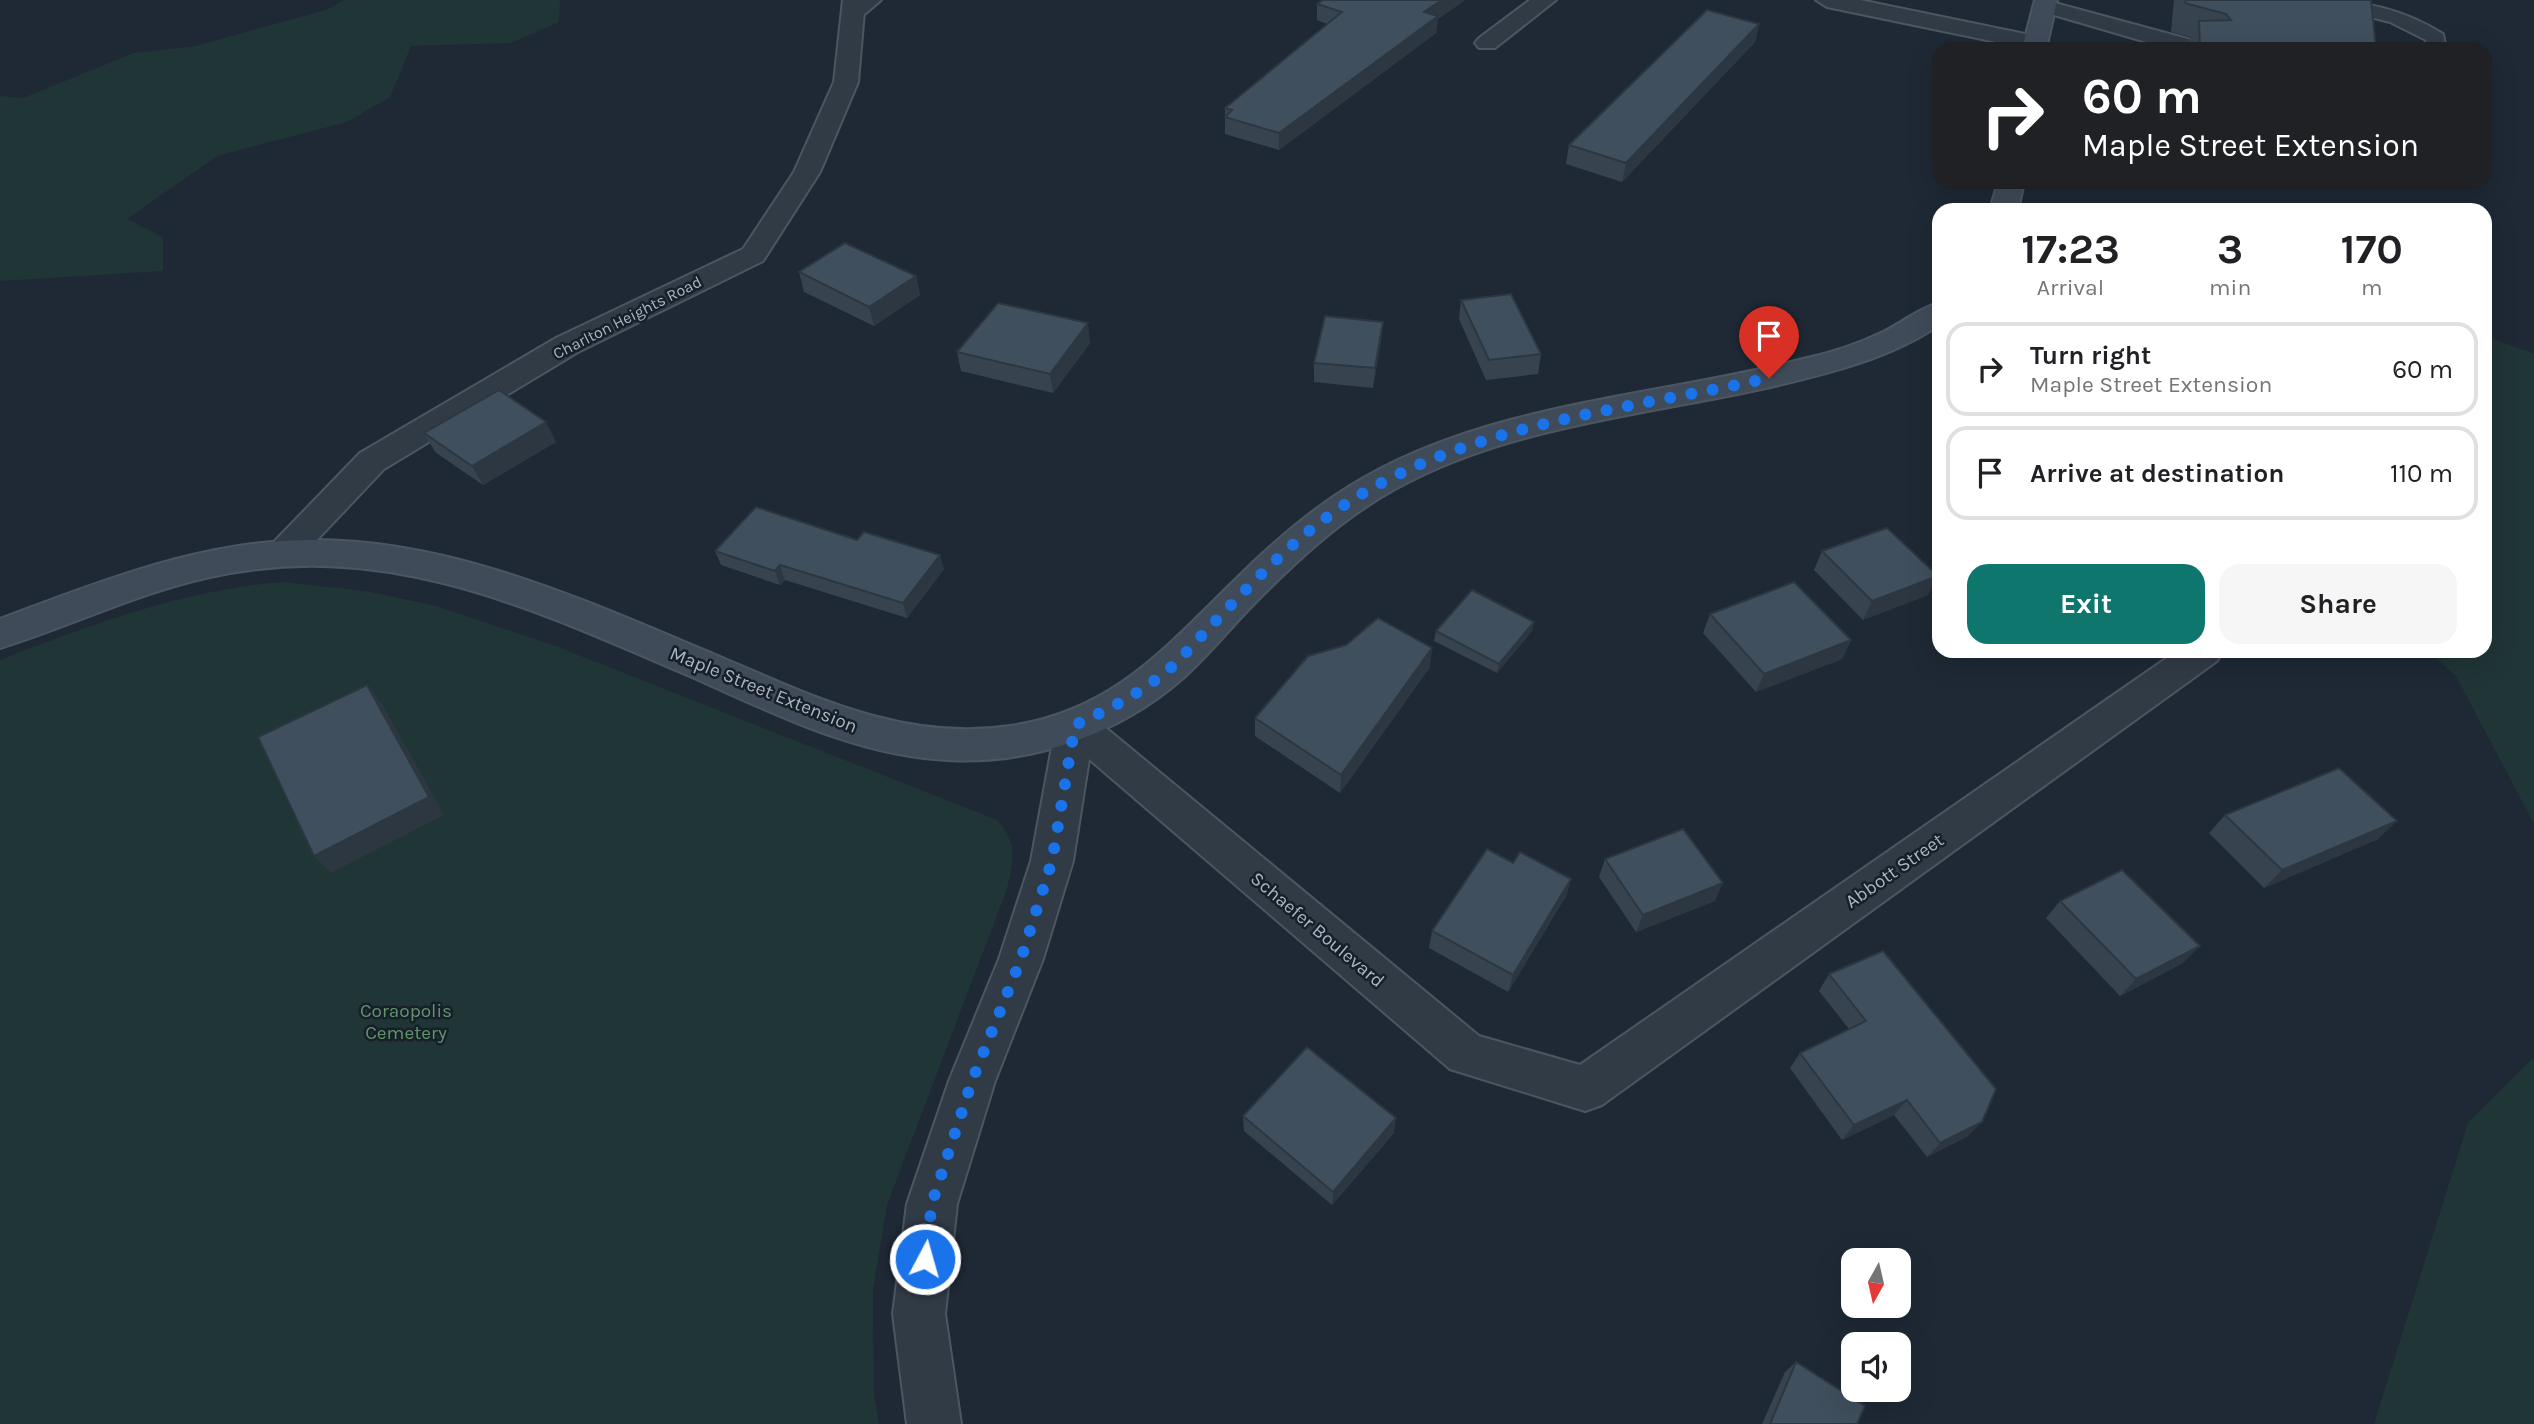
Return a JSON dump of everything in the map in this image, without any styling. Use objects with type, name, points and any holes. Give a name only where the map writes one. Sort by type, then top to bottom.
[{"type":"street","points":[[1487,43],[1545,0]]},
{"type":"street","points":[[1827,0],[2016,42]]},
{"type":"street","points":[[2035,42],[2045,3]]},
{"type":"street","name":"Charlton Heights Road","points":[[284,553],[372,461],[567,345],[753,255],[807,172],[846,82],[860,5]]},
{"type":"street","name":"Maple Street Extension","points":[[0,634],[170,576],[284,553],[396,559],[505,586],[824,717],[883,735],[942,745],[989,745],[1035,739],[1075,725],[1120,704],[1164,673],[1283,554],[1361,494],[1404,470],[1453,450],[1508,433],[1790,373],[1843,358],[1894,339],[1932,316]]},
{"type":"street","name":"Abbott Street","points":[[1585,1089],[2194,658]]},
{"type":"street","points":[[934,1424],[919,1314],[932,1203],[972,1081],[1021,959],[1052,861],[1075,725]]},
{"type":"street","name":"Schaefer Boulevard","points":[[1075,725],[1466,1054],[1585,1089]]},
{"type":"lane","points":[[2326,0],[2376,11],[2418,25],[2436,38],[2436,42]]},
{"type":"lane","points":[[2045,3],[2170,42]]},
{"type":"green space","points":[[344,0],[560,0],[559,22],[511,43],[411,46],[390,97],[347,122],[217,156],[127,219],[163,237],[163,271],[0,281],[0,96],[23,98],[134,53],[195,46],[326,10]]},
{"type":"green space","points":[[2492,339],[2534,354],[2534,824],[2456,676],[2436,658],[2492,658]]},
{"type":"green space","name":"Coraopolis Cemetery","points":[[282,582],[366,591],[436,606],[553,645],[997,820],[1004,829],[1013,853],[1007,889],[887,1205],[873,1290],[874,1395],[879,1424],[0,1424],[0,660],[138,610],[209,592]]},
{"type":"green space","points":[[2534,1057],[2534,1424],[2374,1424],[2468,1123]]},
{"type":"building","points":[[1323,0],[1442,0],[1424,12],[1438,16],[1279,133],[1225,117],[1232,110],[1225,108],[1342,12],[1317,4]]},
{"type":"building","points":[[2186,0],[2371,0],[2375,42],[2200,42],[2199,21],[2231,20],[2226,14],[2185,3]]},
{"type":"building","points":[[1707,10],[1759,24],[1626,163],[1569,145]]},
{"type":"building","points":[[845,243],[916,276],[869,307],[799,272]]},
{"type":"building","points":[[1511,294],[1541,354],[1489,360],[1461,300]]},
{"type":"building","points":[[998,303],[1088,323],[1050,374],[957,352]]},
{"type":"building","points":[[1325,316],[1383,322],[1375,368],[1314,363]]},
{"type":"building","points":[[499,390],[546,422],[472,466],[424,433]]},
{"type":"building","points":[[756,507],[857,540],[864,532],[940,555],[903,603],[780,565],[775,571],[715,551]]},
{"type":"building","points":[[1887,528],[1932,570],[1932,578],[1872,601],[1822,551]]},
{"type":"building","points":[[1794,582],[1851,640],[1764,674],[1710,614]]},
{"type":"building","points":[[1472,590],[1534,622],[1499,664],[1436,631]]},
{"type":"building","points":[[1378,618],[1432,648],[1341,775],[1255,718],[1308,656],[1346,645]]},
{"type":"building","points":[[367,685],[429,797],[314,856],[258,737]]},
{"type":"building","points":[[2339,768],[2397,821],[2282,870],[2225,815]]},
{"type":"building","points":[[1683,829],[1723,883],[1643,915],[1605,859]]},
{"type":"building","points":[[1487,849],[1513,863],[1520,852],[1571,879],[1513,975],[1432,931]]},
{"type":"building","points":[[2122,870],[2200,946],[2136,979],[2060,901]]},
{"type":"building","points":[[1883,951],[1996,1089],[1982,1122],[1940,1143],[1907,1100],[1854,1125],[1800,1053],[1866,1021],[1829,974]]},
{"type":"building","points":[[1307,1047],[1396,1118],[1333,1192],[1243,1116]]},
{"type":"building","points":[[1796,1362],[1841,1391],[1841,1402],[1859,1402],[1865,1406],[1857,1424],[1770,1424]]},
{"type":"route","points":[[925,1259],[932,1203],[972,1081],[1021,959],[1052,861],[1075,725],[1120,704],[1164,673],[1283,554],[1323,520],[1361,494],[1404,470],[1453,450],[1508,433],[1769,378]]}]
